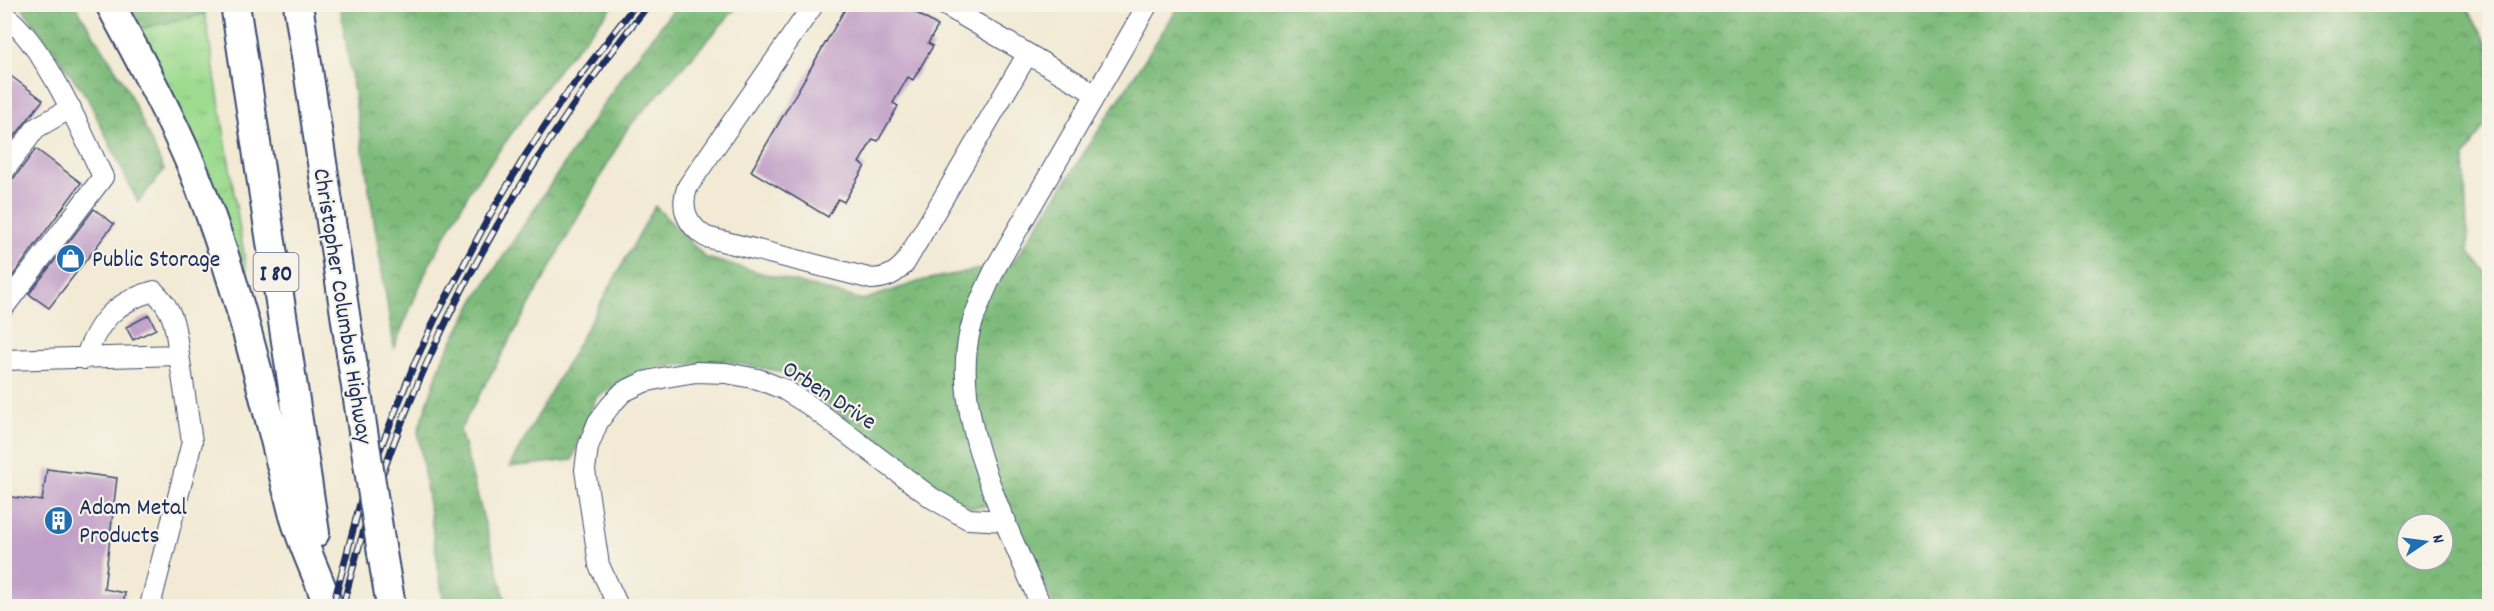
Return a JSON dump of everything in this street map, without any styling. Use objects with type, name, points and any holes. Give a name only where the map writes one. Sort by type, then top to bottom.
[{"type":"highway","points":[[104,4],[129,39]]},
{"type":"highway","points":[[110,4],[159,95],[188,158],[220,243],[266,400],[292,510],[327,604]]},
{"type":"highway","name":"I 80","points":[[235,4],[327,604]]},
{"type":"highway","name":"Christopher Columbus Highway","points":[[298,4],[391,606]]},
{"type":"highway","points":[[319,4],[326,182]]},
{"type":"street","points":[[814,4],[687,186],[684,201],[686,216],[697,231],[706,237],[872,279],[884,278],[896,273],[905,263],[1027,55]]},
{"type":"street","points":[[943,4],[1096,94]]},
{"type":"street","points":[[1041,606],[983,462],[970,413],[967,360],[970,333],[979,303],[996,267],[1148,4]]},
{"type":"street","points":[[4,307],[103,177],[71,108],[34,46],[6,19]]},
{"type":"street","points":[[4,171],[36,128],[71,108]]},
{"type":"street","points":[[85,359],[98,329],[118,306],[132,297],[154,291],[167,304],[173,317],[192,442],[150,606]]},
{"type":"street","points":[[4,360],[179,355]]},
{"type":"street","name":"Orben Drive","points":[[618,606],[598,565],[585,470],[588,447],[598,422],[623,392],[644,382],[666,377],[696,372],[726,373],[758,379],[783,389],[808,405],[932,498],[968,519],[1006,521]]},
{"type":"green space","points":[[2464,4],[2489,46],[2489,118],[2464,158],[2468,252],[2489,276],[2489,606],[1054,606],[1015,522],[987,506],[971,508],[943,491],[784,372],[723,361],[651,368],[596,397],[572,460],[509,467],[655,206],[706,258],[863,300],[924,280],[1013,263],[1180,5]]},
{"type":"green space","points":[[20,5],[75,5],[125,84],[164,170],[138,202],[87,97]]},
{"type":"green space","points":[[123,5],[204,5],[205,14],[138,29]]},
{"type":"green space","points":[[340,5],[614,5],[564,62],[471,189],[427,269],[394,347]]},
{"type":"green space","points":[[677,5],[739,5],[627,129],[460,430],[507,606],[444,606],[418,431],[442,360],[476,298],[558,173],[623,75]]},
{"type":"green space","points":[[205,14],[252,305],[138,29]]},
{"type":"building","points":[[848,4],[902,4],[938,26],[928,43],[933,46],[913,80],[908,77],[893,103],[898,106],[878,141],[873,139],[859,163],[865,166],[844,202],[838,199],[828,217],[751,171]]},
{"type":"building","points":[[4,71],[43,100],[4,150]]},
{"type":"building","points":[[36,149],[81,183],[9,281],[4,277],[4,183],[14,178]]},
{"type":"building","name":"Public Storage","points":[[94,209],[114,224],[49,308],[29,294]]},
{"type":"building","points":[[149,315],[156,329],[133,340],[126,327]]},
{"type":"building","name":"Adam Metal Products","points":[[47,469],[117,478],[104,589],[125,593],[123,606],[4,606],[4,496],[42,501]]},
{"type":"railway","points":[[333,606],[363,492],[415,362],[436,317],[490,215],[525,156],[562,100],[636,4]]},
{"type":"railway","points":[[343,606],[366,523],[394,443],[426,365],[463,288],[503,215],[548,142],[597,72],[649,4]]},
{"type":"place","name":"Public Storage","points":[[71,258]]},
{"type":"place","name":"Adam Metal Products","points":[[58,520]]}]
